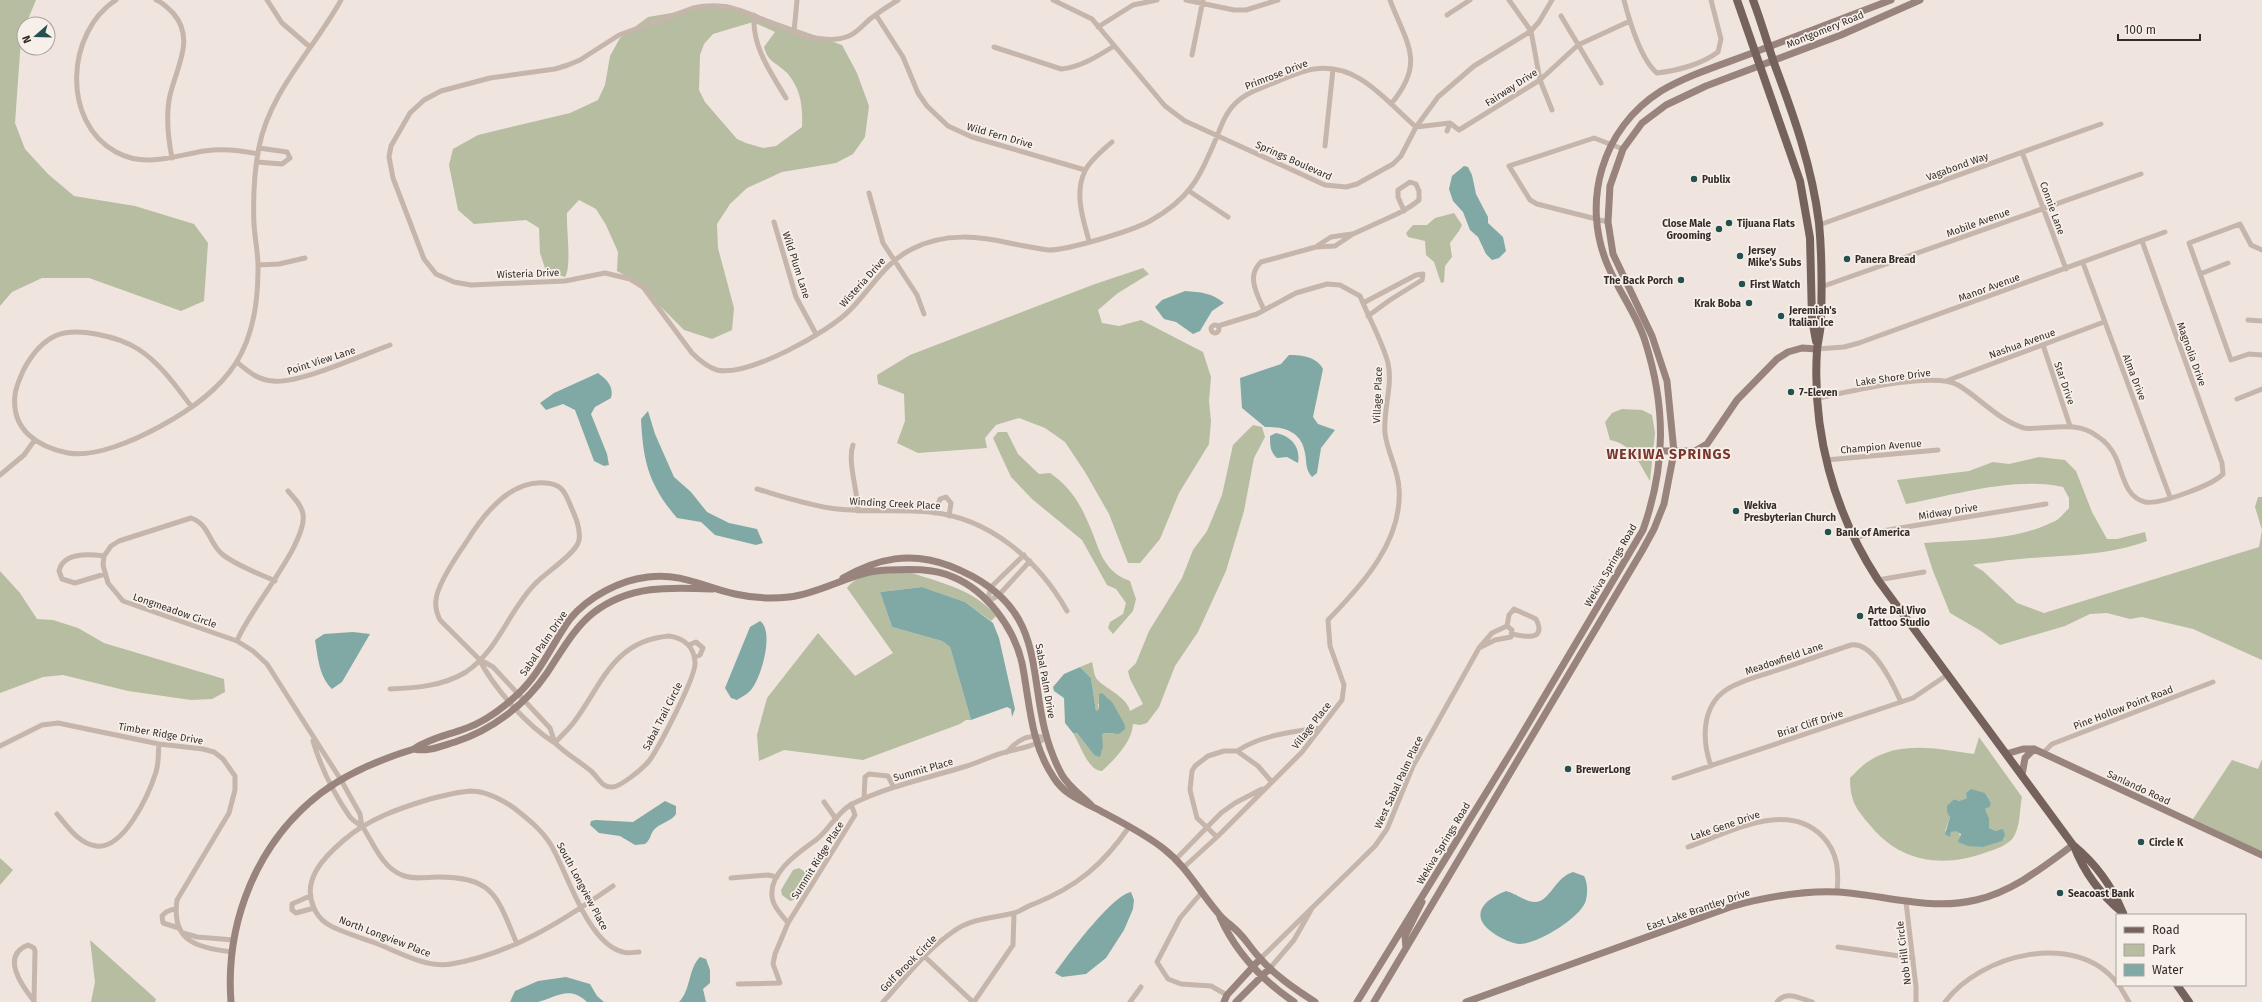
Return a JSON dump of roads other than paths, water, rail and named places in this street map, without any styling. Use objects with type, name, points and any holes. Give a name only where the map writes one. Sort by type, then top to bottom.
[{"type":"main road","points":[[1737,0],[1796,167],[1810,238],[1812,319],[1817,349],[1818,398],[1826,460],[1839,503],[1854,538],[1878,580],[2073,845],[2090,858],[2115,894],[2124,914]]},
{"type":"main road","points":[[1753,0],[1799,132],[1814,186],[1819,225],[1821,287],[1821,321],[1817,349]]},
{"type":"main road","points":[[1796,167],[1805,182],[1814,186]]},
{"type":"main road","points":[[2177,986],[2189,1002]]},
{"type":"street","points":[[116,0],[107,6],[94,22],[80,54],[77,91],[82,115],[88,126],[101,141],[116,152],[139,159],[160,160],[220,150],[245,151],[258,154]]},
{"type":"street","points":[[156,0],[176,16],[184,36],[184,49],[169,98],[167,112],[167,126],[172,158]]},
{"type":"street","points":[[267,0],[282,24],[310,47]]},
{"type":"street","points":[[191,406],[151,359],[138,348],[121,340],[101,335],[72,333],[56,335],[43,343],[33,354],[18,381],[14,396],[21,424],[34,442],[72,454],[103,450],[147,433],[191,406],[213,390],[238,363],[252,330],[258,265],[254,208],[259,148],[276,99],[341,0]]},
{"type":"street","points":[[794,32],[797,0]]},
{"type":"street","name":"Wisteria Drive","points":[[898,0],[848,36],[826,39],[794,32],[754,15],[721,6],[693,8],[619,35],[580,60],[568,65],[555,69],[490,78],[441,91],[424,100],[410,113],[391,146],[390,167],[424,259],[431,269],[444,279],[472,285],[565,281],[605,273],[630,279],[643,287],[692,353],[708,366],[718,370],[738,369],[789,350],[816,334],[849,311],[893,260],[918,246],[953,236],[986,238],[1049,250],[1089,241],[1148,222],[1179,201],[1198,180],[1218,136]]},
{"type":"street","name":"Springs Boulevard","points":[[1053,0],[1092,19],[1172,113],[1184,121],[1325,185],[1346,187],[1372,177],[1393,164],[1401,156],[1416,127],[1438,98],[1455,81],[1474,66],[1531,32],[1539,22],[1552,0]]},
{"type":"street","points":[[1098,26],[1140,1],[1157,0]]},
{"type":"street","points":[[1186,0],[1203,2],[1234,10],[1246,10],[1278,0]]},
{"type":"street","points":[[1390,0],[1410,53],[1412,64],[1406,85],[1391,104]]},
{"type":"street","points":[[1447,15],[1470,0]]},
{"type":"street","points":[[1509,0],[1531,32],[1540,80],[1552,110]]},
{"type":"street","points":[[1624,0],[1630,21],[1650,67],[1657,73],[1670,72],[1711,57],[1718,52],[1721,39],[1711,0]]},
{"type":"street","name":"Montgomery Road","points":[[1755,52],[1891,0]]},
{"type":"street","name":"Montgomery Road","points":[[1760,66],[1920,0]]},
{"type":"street","points":[[1192,55],[1203,2]]},
{"type":"street","points":[[754,15],[753,29],[756,43],[786,98]]},
{"type":"street","name":"Wild Fern Drive","points":[[876,15],[900,51],[918,93],[927,106],[948,126],[972,137],[1085,170]]},
{"type":"street","points":[[1561,16],[1601,83]]},
{"type":"street","name":"Fairway Drive","points":[[1416,127],[1450,123],[1459,130],[1540,80],[1578,45],[1630,21]]},
{"type":"street","points":[[994,47],[1061,69],[1069,68],[1094,59],[1114,46]]},
{"type":"street","name":"Wekiva Springs Road","points":[[1357,1002],[1426,891],[1643,530],[1651,506],[1662,451],[1660,408],[1645,339],[1602,252],[1595,220],[1597,184],[1611,144],[1637,111],[1661,92],[1700,73],[1755,52]]},
{"type":"street","name":"Wekiva Springs Road","points":[[1374,1002],[1654,530],[1664,504],[1674,452],[1667,380],[1652,336],[1613,254],[1608,222],[1610,186],[1624,150],[1642,123],[1666,105],[1706,86],[1760,66]]},
{"type":"street","name":"Primrose Drive","points":[[1218,136],[1227,113],[1238,100],[1246,95],[1304,71],[1320,68],[1350,73],[1363,79],[1416,127]]},
{"type":"street","points":[[1325,146],[1332,69]]},
{"type":"street","points":[[1447,130],[1450,123]]},
{"type":"street","name":"Vagabond Way","points":[[1819,225],[2101,124]]},
{"type":"street","points":[[1608,222],[1595,220],[1536,204],[1530,200],[1509,166],[1594,138],[1624,150]]},
{"type":"street","points":[[1089,241],[1082,214],[1080,196],[1085,170],[1112,142]]},
{"type":"street","points":[[257,162],[282,164],[290,158],[287,152],[259,148]]},
{"type":"street","name":"Connie Lane","points":[[2022,152],[2066,269]]},
{"type":"street","name":"Mobile Avenue","points":[[1821,287],[2141,174]]},
{"type":"street","points":[[1264,310],[1252,277],[1256,267],[1270,259],[1316,247],[1335,246],[1353,234],[1404,211],[1419,200],[1419,191],[1416,184],[1410,182],[1398,190],[1398,198],[1404,211]]},
{"type":"street","points":[[1189,191],[1228,217]]},
{"type":"street","points":[[869,193],[878,231],[893,260],[917,295],[924,314]]},
{"type":"street","name":"Wild Plum Lane","points":[[774,222],[796,297],[816,334]]},
{"type":"street","points":[[2262,250],[2250,245],[2240,224],[2189,243],[2230,360],[2249,354],[2262,355]]},
{"type":"street","name":"Manor Avenue","points":[[1817,349],[1838,348],[1859,343],[2165,232]]},
{"type":"street","points":[[1316,247],[1331,237],[1353,234]]},
{"type":"street","name":"Magnolia Drive","points":[[2142,241],[2222,463],[2223,474]]},
{"type":"street","points":[[258,265],[279,264],[304,258]]},
{"type":"street","name":"Alma Drive","points":[[2083,263],[2170,497]]},
{"type":"street","points":[[2200,274],[2228,263]]},
{"type":"street","points":[[1363,303],[1416,275],[1423,274],[1422,280],[1368,316]]},
{"type":"street","name":"Village Place","points":[[1184,867],[1217,837],[1271,781],[1302,752],[1342,700],[1344,685],[1330,646],[1328,620],[1376,566],[1399,511],[1398,481],[1386,441],[1384,418],[1388,396],[1388,364],[1360,296],[1340,285],[1327,284],[1296,293],[1264,310],[1218,326]]},
{"type":"street","points":[[2248,320],[2262,321]]},
{"type":"street","name":"Nashua Avenue","points":[[1946,381],[2104,322]]},
{"type":"street","name":"Point View Lane","points":[[238,363],[253,375],[261,379],[286,381],[302,378],[390,345]]},
{"type":"street","name":"Star Drive","points":[[2043,345],[2070,426]]},
{"type":"street","points":[[1662,451],[1696,451],[1707,444],[1737,400],[1778,359],[1788,352],[1802,348],[1817,349]]},
{"type":"street","name":"Lake Shore Drive","points":[[1818,398],[1917,381],[1933,379],[1946,381],[1957,385],[2000,416],[2024,428],[2070,426],[2088,430],[2105,442],[2116,458],[2129,491],[2138,499],[2150,503],[2213,482],[2223,474]]},
{"type":"street","points":[[2237,399],[2262,389]]},
{"type":"street","points":[[0,475],[24,455],[34,442]]},
{"type":"street","points":[[853,445],[851,453],[858,495],[858,511]]},
{"type":"street","name":"Champion Avenue","points":[[1826,460],[1938,450]]},
{"type":"street","points":[[390,689],[419,688],[444,682],[468,670],[479,660],[502,631],[523,598],[534,585],[574,551],[579,542],[580,532],[565,491],[559,486],[542,482],[530,484],[506,496],[476,526],[438,591],[436,600],[437,612],[440,620],[479,660]]},
{"type":"street","name":"Winding Creek Place","points":[[757,489],[809,504],[858,511],[935,513],[949,516],[990,531],[1030,561],[1058,596],[1067,611]]},
{"type":"street","points":[[237,641],[250,614],[275,581],[301,528],[303,516],[300,505],[288,491]]},
{"type":"street","points":[[935,513],[940,499],[946,497],[951,503],[949,516]]},
{"type":"street","name":"Midway Drive","points":[[1854,538],[1876,532],[2046,504]]},
{"type":"street","points":[[105,574],[75,583],[62,579],[59,572],[65,562],[79,555],[104,556],[112,546],[119,541],[191,518],[202,524],[207,530],[213,545],[224,556],[275,581]]},
{"type":"street","points":[[987,602],[991,587],[1024,555]]},
{"type":"street","name":"Longmeadow Circle","points":[[104,556],[103,565],[105,574],[114,592],[123,601],[237,641],[253,651],[267,664],[341,780],[360,814],[362,827]]},
{"type":"street","name":"Sabal Palm Drive","points":[[828,587],[873,563],[919,558],[947,565],[970,574],[991,587],[999,594],[1015,615],[1027,635],[1033,655],[1046,738],[1063,777],[1092,806]]},
{"type":"street","points":[[987,602],[999,594],[1030,561]]},
{"type":"street","name":"Sabal Palm Drive","points":[[231,1002],[232,952],[246,893],[260,863],[290,823],[309,804],[341,780],[375,763],[480,722],[510,701],[540,670],[572,618],[610,588],[636,579],[664,576],[694,580],[720,590],[746,596],[772,598],[803,595],[875,571],[921,569],[953,577],[976,592],[987,602],[1003,621],[1015,642],[1022,666],[1036,744],[1046,766],[1056,782],[1079,802],[1092,806],[1129,827],[1161,847],[1176,859],[1184,867],[1219,915],[1230,937],[1252,968],[1294,1002]]},
{"type":"street","points":[[1878,580],[1924,572]]},
{"type":"street","name":"Sabal Palm Drive","points":[[414,749],[423,751],[471,737],[504,717],[538,685],[577,629],[604,606],[630,594],[651,588],[666,587],[720,590]]},
{"type":"street","points":[[1514,609],[1536,619],[1539,625],[1539,630],[1534,636],[1529,638],[1512,634],[1507,626],[1509,615],[1514,609]]},
{"type":"street","name":"West Sabal Palm Place","points":[[1260,959],[1312,906],[1375,846],[1387,829],[1413,766],[1479,648],[1485,639],[1499,628],[1507,626]]},
{"type":"street","points":[[1499,628],[1499,635],[1503,639]]},
{"type":"street","points":[[1479,648],[1511,636],[1512,634]]},
{"type":"street","name":"Sabal Trail Circle","points":[[479,660],[486,674],[540,733],[555,743],[570,757],[591,771],[604,785],[609,787],[618,786],[649,761],[658,746],[694,672],[695,657],[700,655],[703,648],[696,642],[689,645],[679,638],[670,636],[649,640],[630,648],[609,669],[573,723],[555,743]]},
{"type":"street","points":[[689,645],[695,657]]},
{"type":"street","name":"Meadowfield Lane","points":[[1711,766],[1705,749],[1705,727],[1712,705],[1725,691],[1744,681],[1850,645],[1862,646],[1872,654],[1893,683],[1900,702]]},
{"type":"street","name":"Sabal Trail Circle","points":[[479,660],[493,667],[550,728],[555,743]]},
{"type":"street","name":"Briar Cliff Drive","points":[[1674,778],[1900,702],[1920,694],[1947,675]]},
{"type":"street","name":"Pine Hollow Point Road","points":[[2043,753],[2052,744],[2213,682]]},
{"type":"street","name":"Timber Ridge Drive","points":[[0,746],[42,725],[58,722],[159,744],[203,749],[214,752],[223,758],[235,776],[235,790],[229,813],[177,900],[176,908],[179,928]]},
{"type":"street","points":[[1217,837],[1208,826],[1197,818],[1190,790],[1192,771],[1195,766],[1208,756],[1224,751],[1237,751],[1244,746],[1280,734],[1320,728]]},
{"type":"street","points":[[1034,734],[1046,738]]},
{"type":"street","name":"Summit Place","points":[[1007,752],[1015,743],[1034,734]]},
{"type":"street","name":"Longmeadow Circle","points":[[312,736],[319,761],[331,786],[351,819],[362,827]]},
{"type":"street","name":"Summit Place","points":[[846,808],[851,804],[893,786],[966,766],[1007,752],[1018,751],[1036,744],[1046,738]]},
{"type":"street","points":[[57,814],[86,843],[97,846],[109,844],[119,838],[132,822],[150,788],[158,765],[159,744]]},
{"type":"street","name":"Sanlando Road","points":[[2006,754],[2023,748],[2034,749],[2262,855]]},
{"type":"street","points":[[2022,775],[2025,758],[2034,749]]},
{"type":"street","points":[[1237,751],[1258,766],[1271,781]]},
{"type":"street","points":[[864,798],[865,777],[869,774],[888,776],[893,786]]},
{"type":"street","name":"Village Place","points":[[1176,859],[1208,826],[1235,803],[1265,788]]},
{"type":"street","name":"South Longview Place","points":[[362,827],[407,806],[457,792],[481,792],[494,797],[520,813],[545,838],[592,927],[600,937],[609,945],[624,952],[640,952]]},
{"type":"street","points":[[824,802],[836,819]]},
{"type":"street","name":"Summit Ridge Place","points":[[738,984],[780,984],[773,964],[775,954],[788,923],[855,815],[851,804]]},
{"type":"street","name":"Summit Ridge Place","points":[[788,923],[772,898],[773,888],[777,877],[797,852],[819,838],[846,808]]},
{"type":"street","name":"Lake Gene Drive","points":[[1688,847],[1764,821],[1796,820],[1808,825],[1829,843],[1836,856],[1839,872],[1837,892]]},
{"type":"street","points":[[362,827],[384,862],[402,875],[411,878],[460,877],[474,880],[486,887],[498,901],[517,944]]},
{"type":"street","name":"North Longview Place","points":[[362,827],[345,840],[317,868],[310,887],[310,896],[314,908],[326,923],[414,958],[432,963],[450,964],[517,944],[537,935],[613,886]]},
{"type":"street","name":"Golf Brook Circle","points":[[883,1002],[924,956],[954,930],[985,917],[1014,913],[1056,896],[1097,867],[1117,845],[1129,827]]},
{"type":"street","name":"East Lake Brantley Drive","points":[[1466,1002],[1733,906],[1779,895],[1837,892],[1906,902],[1942,905],[1989,896],[2018,884],[2073,845]]},
{"type":"street","points":[[731,878],[768,875],[777,877]]},
{"type":"street","points":[[1406,948],[1405,936],[1418,912],[1426,891]]},
{"type":"street","points":[[1202,892],[1180,918],[1156,962],[1168,979],[1181,984],[1211,986],[1227,995]]},
{"type":"street","points":[[310,896],[292,904],[292,910],[296,913],[314,908]]},
{"type":"street","name":"Nob Hill Circle","points":[[1906,902],[1913,958],[1916,1002]]},
{"type":"street","name":"West Sabal Palm Place","points":[[1270,968],[1294,940],[1312,906]]},
{"type":"street","points":[[176,908],[166,912],[162,916],[163,923],[179,928],[189,941],[200,947],[232,952]]},
{"type":"street","points":[[924,956],[974,1002],[1013,945],[1014,913]]},
{"type":"street","name":"Sabal Palm Drive","points":[[1219,915],[1241,934],[1260,959],[1292,987],[1315,1002]]},
{"type":"street","points":[[183,933],[197,937],[234,940]]},
{"type":"street","points":[[28,946],[34,948],[35,951],[34,1001],[25,989],[14,964],[14,959],[18,950],[28,946]]},
{"type":"street","points":[[1838,947],[1913,958]]},
{"type":"street","points":[[1945,1002],[1964,982],[1981,970],[2013,958],[2038,954],[2055,952],[2094,963],[2110,974],[2116,982]]},
{"type":"street","points":[[1224,1002],[1227,995],[1260,959]]},
{"type":"street","points":[[1236,1002],[1270,968]]},
{"type":"street","points":[[2119,986],[2129,1002]]},
{"type":"street","points":[[1130,1002],[1141,987]]},
{"type":"street","points":[[1777,1002],[1781,996],[1788,994],[1812,1002]]},
{"type":"water","points":[[1464,166],[1468,167],[1472,175],[1476,194],[1488,217],[1488,223],[1503,237],[1506,251],[1499,258],[1492,260],[1486,254],[1478,237],[1470,230],[1463,212],[1453,201],[1449,189],[1452,176]]},
{"type":"water","points":[[1185,291],[1206,294],[1215,297],[1224,303],[1212,311],[1200,331],[1193,334],[1176,322],[1164,319],[1155,307],[1162,300]]},
{"type":"water","points":[[1289,355],[1304,356],[1313,359],[1323,369],[1313,417],[1318,424],[1335,430],[1321,448],[1317,473],[1312,477],[1307,469],[1303,446],[1296,435],[1285,429],[1265,427],[1242,408],[1240,378],[1281,364]]},
{"type":"water","points":[[598,373],[607,381],[612,390],[611,398],[595,407],[591,414],[607,454],[609,465],[604,466],[594,461],[575,410],[563,404],[546,410],[540,403],[554,393]]},
{"type":"water","points":[[648,411],[655,434],[674,477],[691,492],[707,512],[729,523],[757,529],[763,543],[756,545],[715,535],[701,522],[677,518],[667,506],[654,484],[646,461],[641,419]]},
{"type":"water","points":[[1276,433],[1281,434],[1294,443],[1299,457],[1298,463],[1287,457],[1277,458],[1275,456],[1271,448],[1270,436]]},
{"type":"water","points":[[922,587],[965,602],[993,623],[999,638],[1015,709],[1012,717],[1011,709],[1007,707],[971,720],[950,647],[942,641],[892,627],[880,592]]},
{"type":"water","points":[[760,621],[764,626],[766,635],[765,656],[762,667],[754,685],[747,694],[737,700],[731,698],[725,688],[750,627]]},
{"type":"water","points":[[353,632],[370,634],[342,682],[332,689],[322,673],[318,660],[315,640],[324,634]]},
{"type":"water","points":[[1080,667],[1091,678],[1096,711],[1099,709],[1099,694],[1102,693],[1112,702],[1125,725],[1125,729],[1119,734],[1104,733],[1102,735],[1103,747],[1100,757],[1094,755],[1077,733],[1073,733],[1065,723],[1064,698],[1054,691],[1053,687],[1064,674]]},
{"type":"water","points":[[1971,789],[1985,793],[1991,803],[1990,807],[1985,809],[1989,818],[1989,828],[1996,831],[2003,829],[2005,835],[2002,841],[1983,847],[1968,846],[1958,842],[1961,834],[1956,831],[1951,832],[1950,837],[1945,834],[1950,817],[1947,812],[1947,806],[1954,799],[1959,801],[1967,798],[1966,793]]},
{"type":"water","points":[[665,801],[676,806],[676,814],[671,819],[658,826],[645,844],[635,845],[620,836],[599,833],[590,825],[591,821],[596,820],[633,822]]},
{"type":"water","points":[[1573,872],[1584,876],[1587,889],[1585,903],[1581,909],[1566,923],[1546,936],[1519,944],[1507,941],[1496,935],[1488,929],[1483,922],[1480,916],[1481,910],[1484,905],[1497,895],[1506,891],[1532,902],[1540,901],[1549,894],[1562,879]]},
{"type":"water","points":[[1131,892],[1134,900],[1133,909],[1124,930],[1106,958],[1086,974],[1062,977],[1055,973],[1090,927],[1102,914],[1123,896]]},
{"type":"water","points":[[700,957],[706,959],[710,970],[710,983],[703,989],[706,1002],[679,1002],[686,992],[693,967]]},
{"type":"water","points":[[566,977],[590,984],[597,996],[604,1002],[587,1002],[575,994],[569,993],[557,995],[538,1002],[510,1002],[515,991],[538,981]]},
{"type":"place","name":"Publix","points":[[1694,179]]},
{"type":"place","name":"Tijuana Flats","points":[[1729,223]]},
{"type":"place","name":"Close Male Grooming","points":[[1719,229]]},
{"type":"place","name":"Jersey Mike's Subs","points":[[1740,256]]},
{"type":"place","name":"Panera Bread","points":[[1847,259]]},
{"type":"place","name":"The Back Porch","points":[[1681,280]]},
{"type":"place","name":"First Watch","points":[[1742,284]]},
{"type":"place","name":"Krak Boba","points":[[1749,303]]},
{"type":"place","name":"Jeremiah's Italian Ice","points":[[1781,316]]},
{"type":"place","name":"7-Eleven","points":[[1791,392]]},
{"type":"place","name":"Wekiva Presbyterian Church","points":[[1736,511]]},
{"type":"place","name":"Bank of America","points":[[1828,532]]},
{"type":"place","name":"Arte Dal Vivo Tattoo Studio","points":[[1860,616]]},
{"type":"place","name":"BrewerLong","points":[[1568,769]]},
{"type":"place","name":"Circle K","points":[[2141,842]]},
{"type":"place","name":"Seacoast Bank","points":[[2060,893]]},
{"type":"district","name":"WEKIWA SPRINGS","points":[[1669,454]]}]
